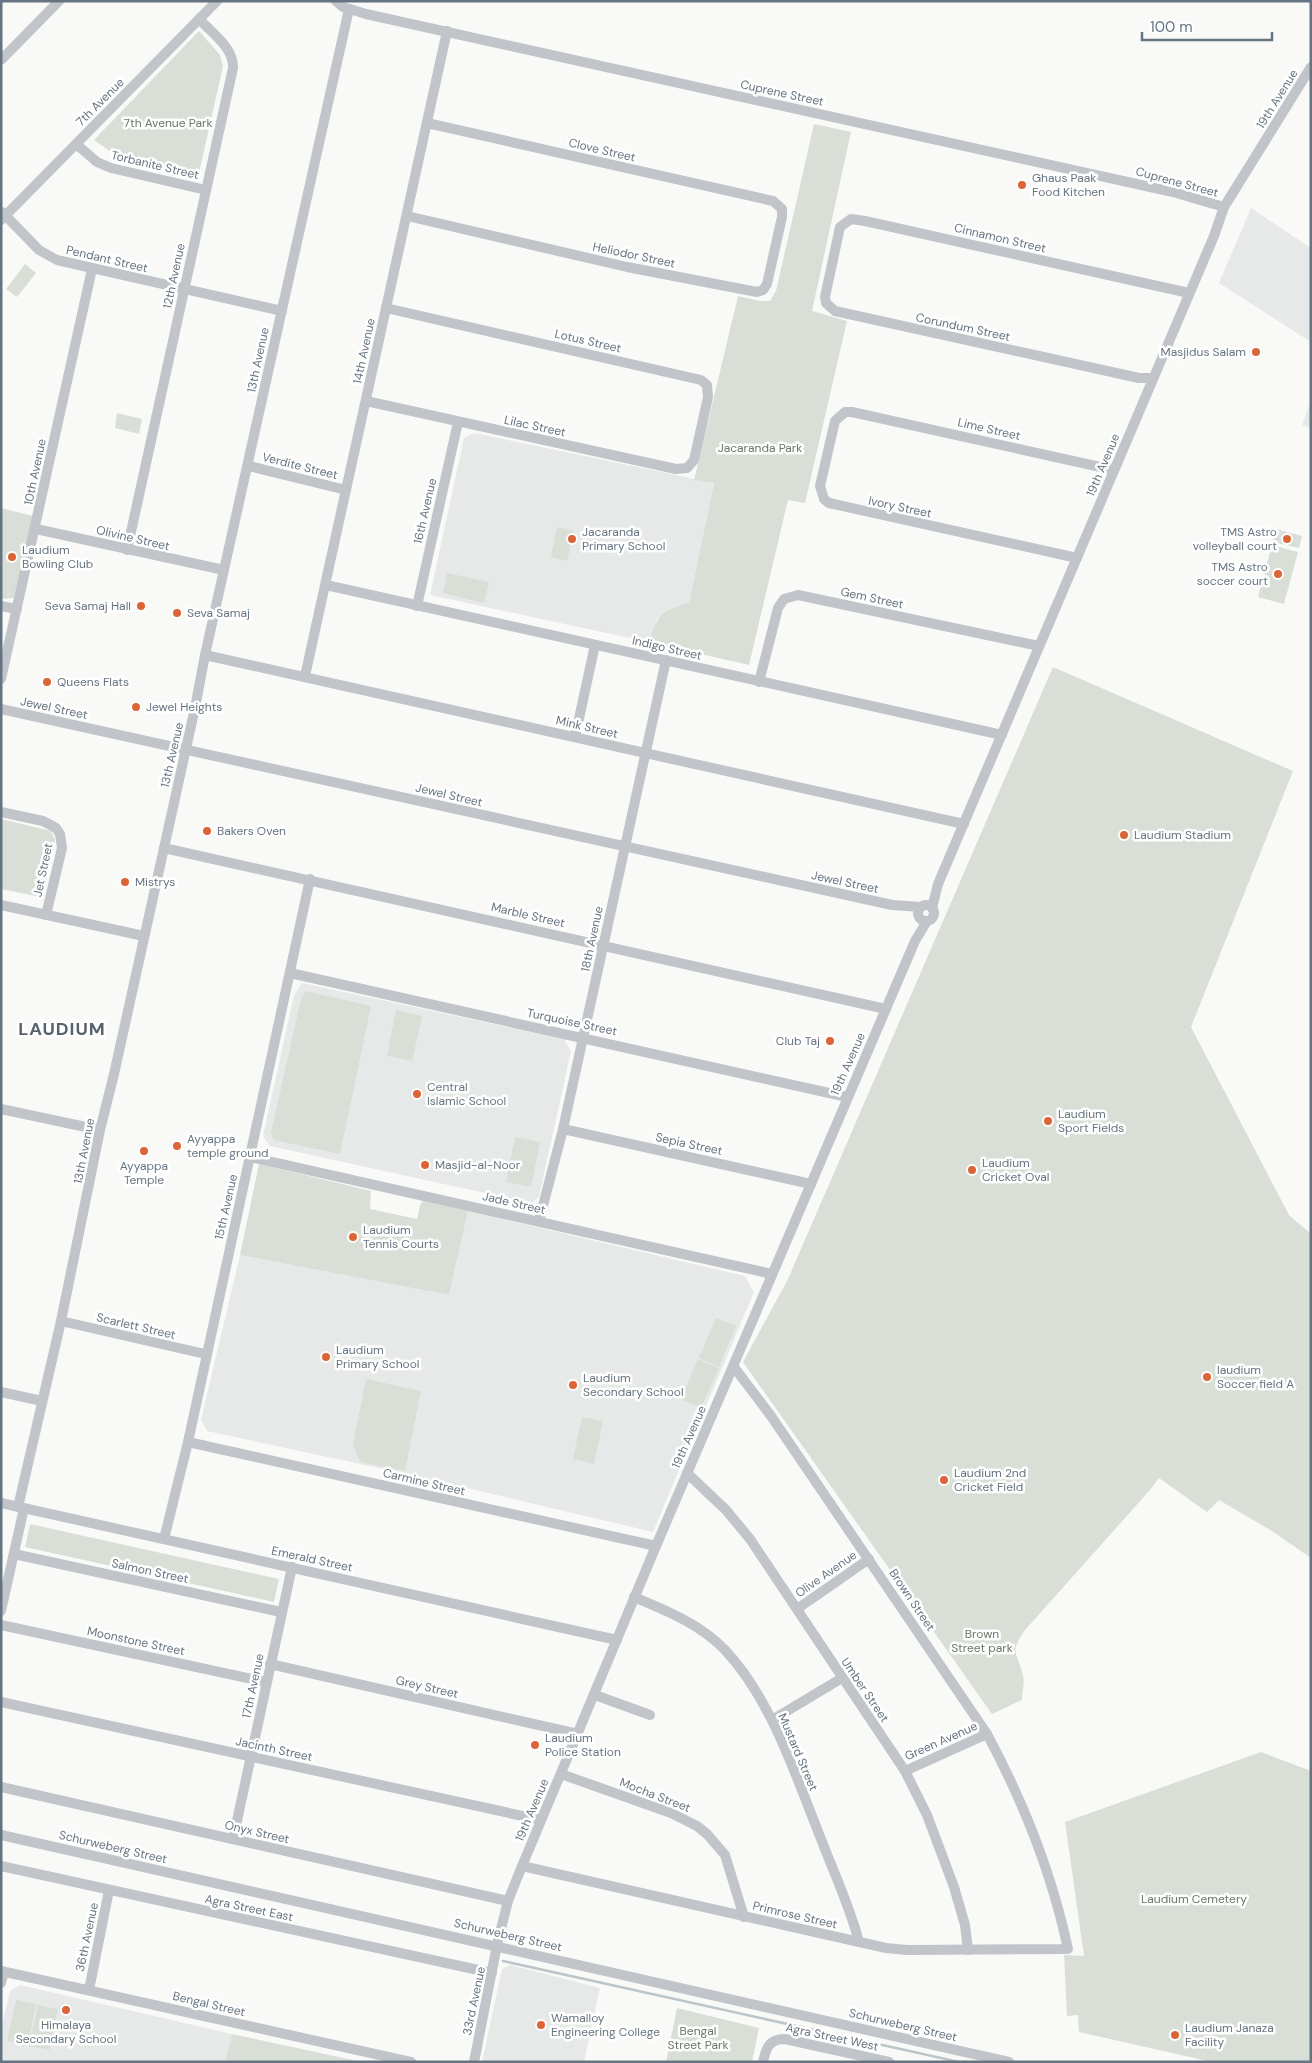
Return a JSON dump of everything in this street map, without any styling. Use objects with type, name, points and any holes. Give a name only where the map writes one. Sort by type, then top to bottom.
[{"type":"street","points":[[1,60],[59,1]]},
{"type":"street","name":"7th Avenue","points":[[2,216],[217,1]]},
{"type":"street","name":"Cuprene Street","points":[[336,1],[349,9],[447,32],[1172,192],[1224,207]]},
{"type":"street","name":"13th Avenue","points":[[2,1608],[14,1554],[42,1401],[61,1321],[100,1130],[349,9]]},
{"type":"street","name":"12th Avenue","points":[[127,550],[233,65],[231,55],[224,45],[199,20]]},
{"type":"street","name":"14th Avenue","points":[[305,676],[447,32]]},
{"type":"street","name":"19th Avenue","points":[[497,1945],[508,1901],[634,1597],[886,1009],[924,912],[938,884],[1002,735],[1224,207],[1311,67]]},
{"type":"street","name":"Clove Street","points":[[427,123],[773,201]]},
{"type":"street","name":"Torbanite Street","points":[[76,144],[97,162],[111,168],[206,190]]},
{"type":"street","name":"Heliodor Street","points":[[407,216],[627,267],[757,292],[763,290],[767,284],[782,217],[782,210],[773,201]]},
{"type":"street","name":"Pendant Street","points":[[2,216],[34,245],[48,256],[57,260],[282,311]]},
{"type":"street","name":"Cinnamon Street","points":[[832,260],[840,227],[851,219],[858,219],[1189,293]]},
{"type":"street","name":"Corundum Street","points":[[832,260],[825,297],[826,303],[835,311],[1152,382]]},
{"type":"street","name":"10th Avenue","points":[[1,679],[92,269]]},
{"type":"street","name":"Lotus Street","points":[[386,308],[701,380],[707,385],[708,397],[694,460]]},
{"type":"street","name":"Lilac Street","points":[[366,401],[676,469],[687,468],[694,460]]},
{"type":"street","name":"Ivory Street","points":[[858,413],[845,412],[835,420],[820,486],[824,499],[830,503],[1077,558]]},
{"type":"street","name":"Lime Street","points":[[858,413],[1114,470]]},
{"type":"street","name":"16th Avenue","points":[[417,606],[458,422]]},
{"type":"street","name":"Verdite Street","points":[[248,466],[346,490]]},
{"type":"street","name":"Olivine Street","points":[[36,528],[127,550],[224,570]]},
{"type":"street","name":"Indigo Street","points":[[326,585],[1002,735]]},
{"type":"street","name":"Gem Street","points":[[760,682],[778,608],[784,599],[798,595],[1039,646]]},
{"type":"street","points":[[1,606],[17,609]]},
{"type":"street","points":[[574,737],[595,645]]},
{"type":"street","name":"Mink Street","points":[[205,654],[964,824]]},
{"type":"street","name":"18th Avenue","points":[[540,1221],[563,1130],[644,753],[666,660]]},
{"type":"street","name":"Jewel Street","points":[[1,709],[924,912]]},
{"type":"street","name":"Jet Street","points":[[1,812],[43,821],[56,828],[60,834],[62,848],[46,915]]},
{"type":"street","name":"Marble Street","points":[[164,848],[886,1009]]},
{"type":"street","name":"15th Avenue","points":[[164,1539],[188,1442],[205,1354],[310,880]]},
{"type":"street","points":[[1,905],[144,936]]},
{"type":"street","name":"Turquoise Street","points":[[290,973],[847,1097]]},
{"type":"street","points":[[1,1109],[100,1130]]},
{"type":"street","name":"Sepia Street","points":[[563,1130],[811,1184]]},
{"type":"street","name":"Jade Street","points":[[250,1157],[772,1274]]},
{"type":"street","name":"Scarlett Street","points":[[61,1321],[205,1354]]},
{"type":"street","name":"Brown Street","points":[[734,1366],[771,1416],[987,1734],[1008,1776],[1047,1868],[1068,1949]]},
{"type":"street","points":[[1,1392],[42,1401]]},
{"type":"street","name":"Carmine Street","points":[[188,1442],[656,1546]]},
{"type":"street","name":"Umber Street","points":[[687,1473],[738,1523],[798,1609],[904,1771],[927,1815],[954,1887],[965,1925],[968,1950]]},
{"type":"street","name":"Emerald Street","points":[[1,1503],[617,1640]]},
{"type":"street","name":"Salmon Street","points":[[14,1554],[281,1612]]},
{"type":"street","name":"Olive Avenue","points":[[798,1609],[868,1559]]},
{"type":"street","name":"17th Avenue","points":[[232,1839],[292,1568]]},
{"type":"street","name":"Mustard Street","points":[[634,1597],[674,1614],[710,1637],[726,1651],[740,1669],[772,1720],[836,1878],[859,1942]]},
{"type":"street","name":"Moonstone Street","points":[[1,1625],[266,1682]]},
{"type":"street","name":"Grey Street","points":[[270,1664],[578,1734]]},
{"type":"street","points":[[772,1720],[842,1678]]},
{"type":"street","points":[[595,1694],[650,1715]]},
{"type":"street","name":"Jacinth Street","points":[[1,1702],[541,1820]]},
{"type":"street","name":"Green Avenue","points":[[904,1771],[987,1734]]},
{"type":"street","name":"Mocha Street","points":[[561,1774],[671,1813],[697,1826],[707,1834],[725,1855],[744,1916]]},
{"type":"street","name":"Onyx Street","points":[[1,1787],[508,1901]]},
{"type":"street","name":"Schurweberg Street","points":[[1,1835],[497,1945],[1009,2062]]},
{"type":"street","name":"Agra Street East","points":[[1,1866],[492,1973]]},
{"type":"street","name":"Primrose Street","points":[[522,1866],[886,1948],[907,1950],[1068,1949]]},
{"type":"street","name":"36th Avenue","points":[[89,1990],[109,1890]]},
{"type":"street","name":"33rd Avenue","points":[[474,2062],[497,1945]]},
{"type":"street","points":[[1,1983],[2,1972]]},
{"type":"street","name":"Bengal Street","points":[[2,1972],[411,2062]]},
{"type":"street","name":"Agra Street West","points":[[763,2062],[766,2047],[770,2042],[778,2039],[889,2062]]},
{"type":"shaded area","points":[[1251,208],[1311,248],[1311,342],[1219,283]]},
{"type":"shaded area","points":[[1311,400],[1311,428],[1302,425]]},
{"type":"shaded area","name":"Jacaranda Primary School","points":[[474,433],[714,483],[689,603],[670,608],[657,619],[648,642],[430,595],[464,438]]},
{"type":"shaded area","name":"Central Islamic School","points":[[302,983],[564,1039],[571,1051],[539,1197],[531,1203],[270,1146],[263,1136],[294,995]]},
{"type":"shaded area","name":"Laudium Secondary School","points":[[468,1211],[745,1276],[754,1292],[653,1532],[411,1475],[207,1431],[201,1420],[240,1255],[449,1295]]},
{"type":"shaded area","name":"Wamalloy Engineering College","points":[[510,1965],[600,1988],[584,2062],[482,2062],[502,1969]]},
{"type":"shaded area","name":"Himalaya Secondary School","points":[[20,1985],[232,2034],[225,2062],[1,2062],[1,2029],[10,1991]]},
{"type":"green space","name":"7th Avenue Park","points":[[199,31],[220,55],[223,66],[199,173],[117,156],[94,140]]},
{"type":"green space","name":"Jacaranda Park","points":[[814,124],[851,132],[812,311],[847,321],[805,503],[788,500],[749,665],[648,642],[661,615],[671,608],[689,603],[714,483],[694,480],[738,296],[760,301],[770,301],[776,291]]},
{"type":"green space","points":[[25,264],[36,273],[17,297],[6,289]]},
{"type":"green space","points":[[117,413],[142,419],[139,434],[115,428]]},
{"type":"green space","name":"Laudium Bowling Club","points":[[1,508],[33,516],[14,598],[1,599]]},
{"type":"green space","points":[[557,527],[574,531],[567,561],[551,557]]},
{"type":"green space","name":"TMS Astro volleyball court","points":[[1276,529],[1302,536],[1299,548],[1272,542]]},
{"type":"green space","name":"TMS Astro soccer court","points":[[1272,545],[1298,552],[1284,604],[1258,597]]},
{"type":"green space","points":[[447,573],[489,582],[484,603],[443,593]]},
{"type":"green space","name":"Laudium Sport Fields","points":[[1053,667],[1293,771],[1191,1027],[1289,1215],[1311,1234],[1311,1558],[1272,1531],[1219,1500],[1207,1512],[1159,1478],[1020,1637],[1016,1652],[1024,1678],[1022,1700],[992,1714],[743,1362],[788,1279]]},
{"type":"green space","points":[[1,819],[51,831],[55,840],[45,888],[36,896],[1,889]]},
{"type":"green space","points":[[306,991],[371,1006],[340,1154],[274,1140],[271,1133],[301,999]]},
{"type":"green space","points":[[396,1010],[422,1016],[412,1061],[387,1056]]},
{"type":"green space","points":[[515,1137],[540,1142],[531,1187],[506,1182]]},
{"type":"green space","name":"Laudium Tennis Courts","points":[[259,1164],[371,1191],[370,1209],[417,1219],[420,1205],[423,1201],[468,1211],[449,1295],[240,1255]]},
{"type":"green space","points":[[716,1318],[736,1326],[719,1367],[699,1358]]},
{"type":"green space","points":[[698,1359],[719,1368],[701,1408],[681,1399]]},
{"type":"green space","points":[[366,1379],[421,1391],[405,1471],[360,1462],[353,1444]]},
{"type":"green space","points":[[582,1417],[603,1421],[594,1464],[573,1459]]},
{"type":"green space","points":[[30,1524],[279,1579],[274,1602],[25,1547]]},
{"type":"green space","name":"Laudium Cemetery","points":[[1261,1752],[1311,1771],[1311,2062],[1212,2062],[1079,2032],[1078,2015],[1067,2016],[1064,1955],[1084,1956],[1065,1822]]},
{"type":"green space","points":[[16,2000],[36,2004],[28,2045],[7,2041]]},
{"type":"green space","points":[[38,2005],[58,2009],[49,2050],[29,2046]]},
{"type":"green space","name":"Bengal Street Park","points":[[677,2008],[759,2028],[752,2062],[666,2062]]},
{"type":"green space","points":[[232,2034],[362,2062],[225,2062]]},
{"type":"waterway","points":[[503,1961],[959,2062]]},
{"type":"place","name":"Ghaus Paak Food Kitchen","points":[[1022,185]]},
{"type":"place","name":"Masjidus Salam","points":[[1256,352]]},
{"type":"place","name":"Jacaranda Primary School","points":[[572,539]]},
{"type":"place","name":"TMS Astro volleyball court","points":[[1287,539]]},
{"type":"place","name":"Laudium Bowling Club","points":[[12,557]]},
{"type":"place","name":"TMS Astro soccer court","points":[[1278,574]]},
{"type":"place","name":"Seva Samaj Hall","points":[[141,606]]},
{"type":"place","name":"Seva Samaj","points":[[177,613]]},
{"type":"place","name":"Queens Flats","points":[[47,682]]},
{"type":"place","name":"Jewel Heights","points":[[136,707]]},
{"type":"place","name":"Bakers Oven","points":[[207,831]]},
{"type":"place","name":"Laudium Stadium","points":[[1124,835]]},
{"type":"place","name":"Mistrys","points":[[125,882]]},
{"type":"place","name":"Club Taj","points":[[830,1041]]},
{"type":"place","name":"Central Islamic School","points":[[417,1094]]},
{"type":"place","name":"Laudium Sport Fields","points":[[1048,1121]]},
{"type":"place","name":"Ayyappa temple ground","points":[[177,1146]]},
{"type":"place","name":"Ayyappa Temple","points":[[144,1151]]},
{"type":"place","name":"Masjid-al-Noor","points":[[425,1165]]},
{"type":"place","name":"Laudium Cricket Oval","points":[[972,1170]]},
{"type":"place","name":"Laudium Tennis Courts","points":[[353,1237]]},
{"type":"place","name":"Laudium Primary School","points":[[326,1357]]},
{"type":"place","name":"laudium Soccer field A","points":[[1207,1377]]},
{"type":"place","name":"Laudium Secondary School","points":[[573,1385]]},
{"type":"place","name":"Laudium 2nd Cricket Field","points":[[944,1480]]},
{"type":"place","name":"Laudium Police Station","points":[[535,1745]]},
{"type":"place","name":"Himalaya Secondary School","points":[[66,2010]]},
{"type":"place","name":"Wamalloy Engineering College","points":[[541,2025]]},
{"type":"place","name":"Laudium Janaza Facility","points":[[1175,2035]]},
{"type":"district","name":"LAUDIUM","points":[[62,1029]]},
{"type":"park label","name":"Brown Street park","points":[[982,1641]]}]
